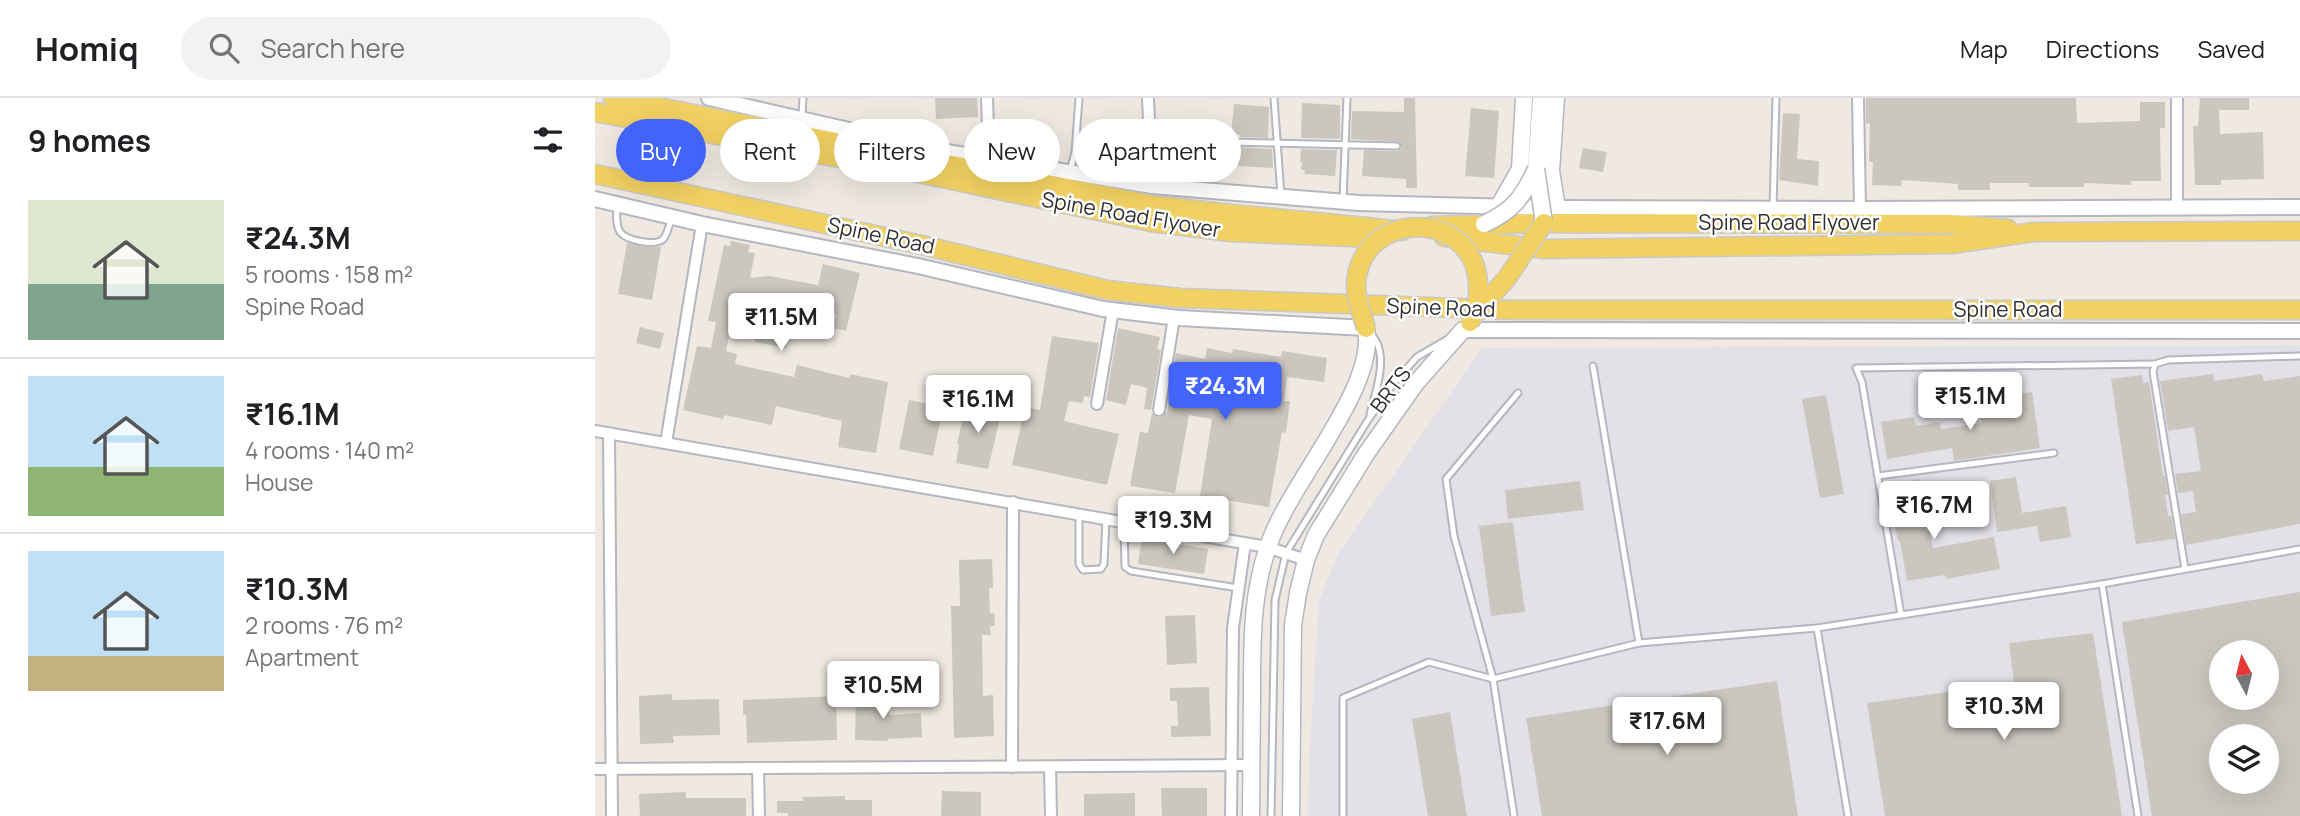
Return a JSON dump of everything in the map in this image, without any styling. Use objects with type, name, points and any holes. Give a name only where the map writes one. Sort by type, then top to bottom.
[{"type":"main road","points":[[613,98],[913,156],[1087,194],[1231,215],[1326,222],[1543,249],[1952,244],[2034,232],[2300,231]]},
{"type":"main road","points":[[1499,206],[1520,169],[1524,98]]},
{"type":"main road","points":[[1291,816],[1293,625],[1306,560],[1316,535],[1366,454],[1416,383],[1507,278],[1544,223],[1536,169],[1541,98]]},
{"type":"main road","points":[[1556,98],[1551,171],[1557,208]]},
{"type":"main road","name":"Spine Road Flyover","points":[[597,113],[909,171],[1151,222],[1231,232],[1381,238],[1401,228],[1544,223],[1950,224],[2034,232]]},
{"type":"main road","points":[[1483,224],[1500,216],[1524,195],[1536,169]]},
{"type":"main road","name":"Spine Road","points":[[595,174],[922,245],[1107,290],[1180,298],[1513,310],[2300,310]]},
{"type":"main road","points":[[1152,186],[1152,204]]},
{"type":"main road","points":[[1424,227],[1455,239],[1470,256],[1478,277],[1469,322]]},
{"type":"main road","points":[[1251,816],[1253,622],[1258,585],[1267,547],[1280,515],[1360,379],[1367,348],[1366,328],[1357,297],[1357,275],[1366,254],[1381,238]]},
{"type":"street","points":[[709,98],[801,119]]},
{"type":"street","points":[[987,98],[988,119]]},
{"type":"street","points":[[1147,98],[1152,186]]},
{"type":"street","points":[[1858,98],[1860,209]]},
{"type":"street","points":[[2177,98],[2177,208]]},
{"type":"street","points":[[820,123],[964,155]]},
{"type":"street","points":[[1060,171],[1152,186],[1343,202],[1557,208],[2300,207]]},
{"type":"street","name":"Spine Road","points":[[595,199],[702,224],[918,266],[1113,310],[1174,318],[1366,328]]},
{"type":"street","points":[[666,443],[702,224]]},
{"type":"street","points":[[1097,404],[1113,310]]},
{"type":"street","points":[[1159,410],[1174,318]]},
{"type":"street","name":"Spine Road","points":[[1469,322],[2300,331]]},
{"type":"street","points":[[595,431],[1245,543],[1306,560]]},
{"type":"street","points":[[609,433],[612,816]]},
{"type":"street","points":[[1012,767],[1013,502]]},
{"type":"street","points":[[1231,816],[1233,628],[1245,543]]},
{"type":"street","points":[[595,769],[1251,765]]},
{"type":"street","points":[[1050,767],[1051,816]]},
{"type":"street","points":[[758,768],[759,816]]},
{"type":"lane","points":[[801,119],[803,98]]},
{"type":"lane","points":[[1070,173],[1075,152],[1079,98]]},
{"type":"lane","points":[[1274,98],[1281,196]]},
{"type":"lane","points":[[1343,202],[1347,98]]},
{"type":"lane","points":[[1773,208],[1776,98]]},
{"type":"lane","points":[[1241,142],[1397,146]]},
{"type":"lane","points":[[617,204],[618,228],[621,234],[639,240],[660,241],[665,236],[672,217]]},
{"type":"lane","name":"BRTS","points":[[1368,420],[1393,384],[1417,357],[1469,322]]},
{"type":"lane","name":"BRTS","points":[[1366,328],[1378,341],[1380,375],[1368,420]]},
{"type":"lane","points":[[1902,615],[1862,383],[1856,368],[2155,364],[2168,360],[2300,356]]},
{"type":"lane","points":[[2155,364],[2153,372],[2185,569]]},
{"type":"lane","points":[[1593,366],[1639,643]]},
{"type":"lane","points":[[1514,816],[1493,680],[1454,536],[1446,479],[1518,393]]},
{"type":"lane","points":[[1271,816],[1275,600],[1286,553],[1368,420]]},
{"type":"lane","points":[[1878,476],[2054,453]]},
{"type":"lane","points":[[1079,514],[1079,564],[1083,570],[1101,569],[1104,564],[1106,519]]},
{"type":"lane","points":[[1124,522],[1123,560],[1125,567],[1131,571],[1238,588]]},
{"type":"lane","points":[[1343,816],[1343,698],[1429,662],[1493,680],[1639,643],[1817,628],[2102,584],[2300,549]]},
{"type":"lane","points":[[2102,584],[2138,816]]},
{"type":"lane","points":[[1817,628],[1847,816]]},
{"type":"shaded area","points":[[2300,345],[2300,816],[1308,816],[1319,600],[1338,554],[1482,348]]},
{"type":"building","points":[[935,98],[977,98],[978,117],[936,119]]},
{"type":"building","points":[[1404,98],[1415,98],[1417,188],[1406,188],[1406,179],[1362,176],[1364,150],[1398,151],[1402,148],[1400,142],[1351,139],[1352,111],[1404,112]]},
{"type":"building","points":[[1866,98],[2076,98],[2077,123],[2140,121],[2140,102],[2165,102],[2165,128],[2160,128],[2161,181],[2131,181],[2131,185],[2084,183],[2084,187],[2029,187],[2029,183],[1990,183],[1990,190],[1958,190],[1958,184],[1902,180],[1901,186],[1872,185],[1873,162],[1869,162],[1870,124],[1866,123]]},
{"type":"building","points":[[2200,98],[2249,98],[2249,110],[2219,110],[2220,134],[2263,132],[2264,179],[2221,180],[2221,185],[2195,185],[2193,126],[2198,126]]},
{"type":"building","points":[[1302,103],[1340,105],[1340,139],[1301,138]]},
{"type":"building","points":[[1234,104],[1269,107],[1268,138],[1241,137],[1241,119],[1232,119]]},
{"type":"building","points":[[1471,108],[1499,111],[1494,178],[1465,176]]},
{"type":"building","points":[[1783,113],[1800,114],[1797,159],[1819,161],[1818,186],[1779,180]]},
{"type":"building","points":[[1241,147],[1272,149],[1273,168],[1241,166]]},
{"type":"building","points":[[1583,148],[1607,152],[1603,172],[1579,168]]},
{"type":"building","points":[[1301,149],[1337,150],[1335,176],[1304,174],[1305,170],[1301,170],[1300,162]]},
{"type":"building","points":[[731,241],[750,245],[748,252],[755,253],[750,278],[769,276],[818,285],[823,264],[860,273],[846,331],[833,328],[836,315],[794,306],[786,348],[755,342],[756,332],[731,327],[726,351],[737,354],[735,364],[794,377],[797,365],[849,378],[850,374],[888,382],[876,453],[838,447],[842,421],[776,406],[772,425],[724,415],[723,419],[683,410],[697,346],[711,348],[716,322],[708,321],[724,245],[730,246]]},
{"type":"building","points":[[627,243],[661,247],[652,300],[618,294]]},
{"type":"building","points":[[640,327],[664,333],[660,349],[636,343]]},
{"type":"building","points":[[1118,328],[1160,337],[1157,349],[1161,350],[1151,410],[1144,409],[1147,388],[1131,384],[1126,405],[1106,400]]},
{"type":"building","points":[[1052,336],[1099,343],[1090,397],[1084,396],[1083,403],[1069,401],[1064,421],[1119,434],[1107,485],[1012,465],[1025,407],[1040,410]]},
{"type":"building","points":[[1207,348],[1232,353],[1233,349],[1281,357],[1282,351],[1327,358],[1324,382],[1287,377],[1284,401],[1290,401],[1286,433],[1282,432],[1269,507],[1200,496],[1212,419],[1189,415],[1175,493],[1130,486],[1140,432],[1148,433],[1152,413],[1158,418],[1167,412],[1176,353],[1205,359]],"holes":[[[1217,365],[1238,368],[1232,404],[1210,400]]]},
{"type":"building","points":[[2213,374],[2214,381],[2262,374],[2264,381],[2300,376],[2300,524],[2186,545],[2181,514],[2196,512],[2193,491],[2178,493],[2175,474],[2201,471],[2194,427],[2168,431],[2160,381]]},
{"type":"building","points":[[2142,375],[2143,383],[2149,382],[2168,495],[2165,495],[2168,516],[2171,516],[2175,539],[2136,544],[2111,379]]},
{"type":"building","points":[[2032,392],[2040,448],[1954,461],[1952,448],[1887,459],[1881,422],[1914,417],[1916,426],[1940,422],[1941,429],[1982,423],[1978,400]]},
{"type":"building","points":[[1826,395],[1844,494],[1820,498],[1802,399]]},
{"type":"building","points":[[909,400],[943,407],[933,456],[899,449]]},
{"type":"building","points":[[967,401],[999,408],[997,418],[1000,418],[988,469],[956,463],[957,444]]},
{"type":"building","points":[[2016,477],[2022,513],[2066,506],[2071,537],[2040,542],[2037,526],[1997,532],[1990,481]]},
{"type":"building","points":[[1919,479],[1933,548],[1994,537],[2000,569],[1946,579],[1945,575],[1907,581],[1886,486]]},
{"type":"building","points":[[1580,481],[1584,510],[1508,519],[1505,490]]},
{"type":"building","points":[[1513,522],[1525,612],[1491,616],[1479,526]]},
{"type":"building","points":[[1142,538],[1208,549],[1204,574],[1138,564]]},
{"type":"building","points":[[992,559],[990,613],[994,613],[995,626],[990,626],[991,635],[982,635],[983,696],[993,695],[994,736],[954,738],[951,606],[960,606],[959,560]]},
{"type":"building","points":[[2300,592],[2300,816],[2152,816],[2122,622]]},
{"type":"building","points":[[1195,615],[1197,663],[1167,665],[1165,616]]},
{"type":"building","points":[[2093,633],[2122,816],[1885,816],[1867,703],[2014,683],[2009,643]]},
{"type":"building","points":[[1777,681],[1798,816],[1542,816],[1526,718]]},
{"type":"building","points":[[1209,687],[1211,736],[1171,737],[1171,726],[1178,726],[1177,701],[1170,701],[1170,688]]},
{"type":"building","points":[[672,694],[672,700],[719,699],[720,735],[673,736],[674,743],[640,744],[639,696]]},
{"type":"building","points":[[856,694],[890,696],[889,715],[921,713],[922,737],[888,741],[855,740]]},
{"type":"building","points":[[836,696],[837,740],[747,743],[743,700]]},
{"type":"building","points":[[1450,712],[1467,816],[1428,816],[1412,719]]},
{"type":"building","points":[[1161,788],[1207,788],[1207,816],[1162,816]]},
{"type":"building","points":[[942,791],[981,792],[981,816],[941,816]]},
{"type":"building","points":[[686,792],[686,798],[746,798],[746,816],[640,816],[639,794]]},
{"type":"building","points":[[1135,793],[1135,816],[1084,816],[1084,794]]},
{"type":"building","points":[[845,796],[845,800],[872,800],[872,816],[788,816],[788,813],[777,813],[777,801]]}]
